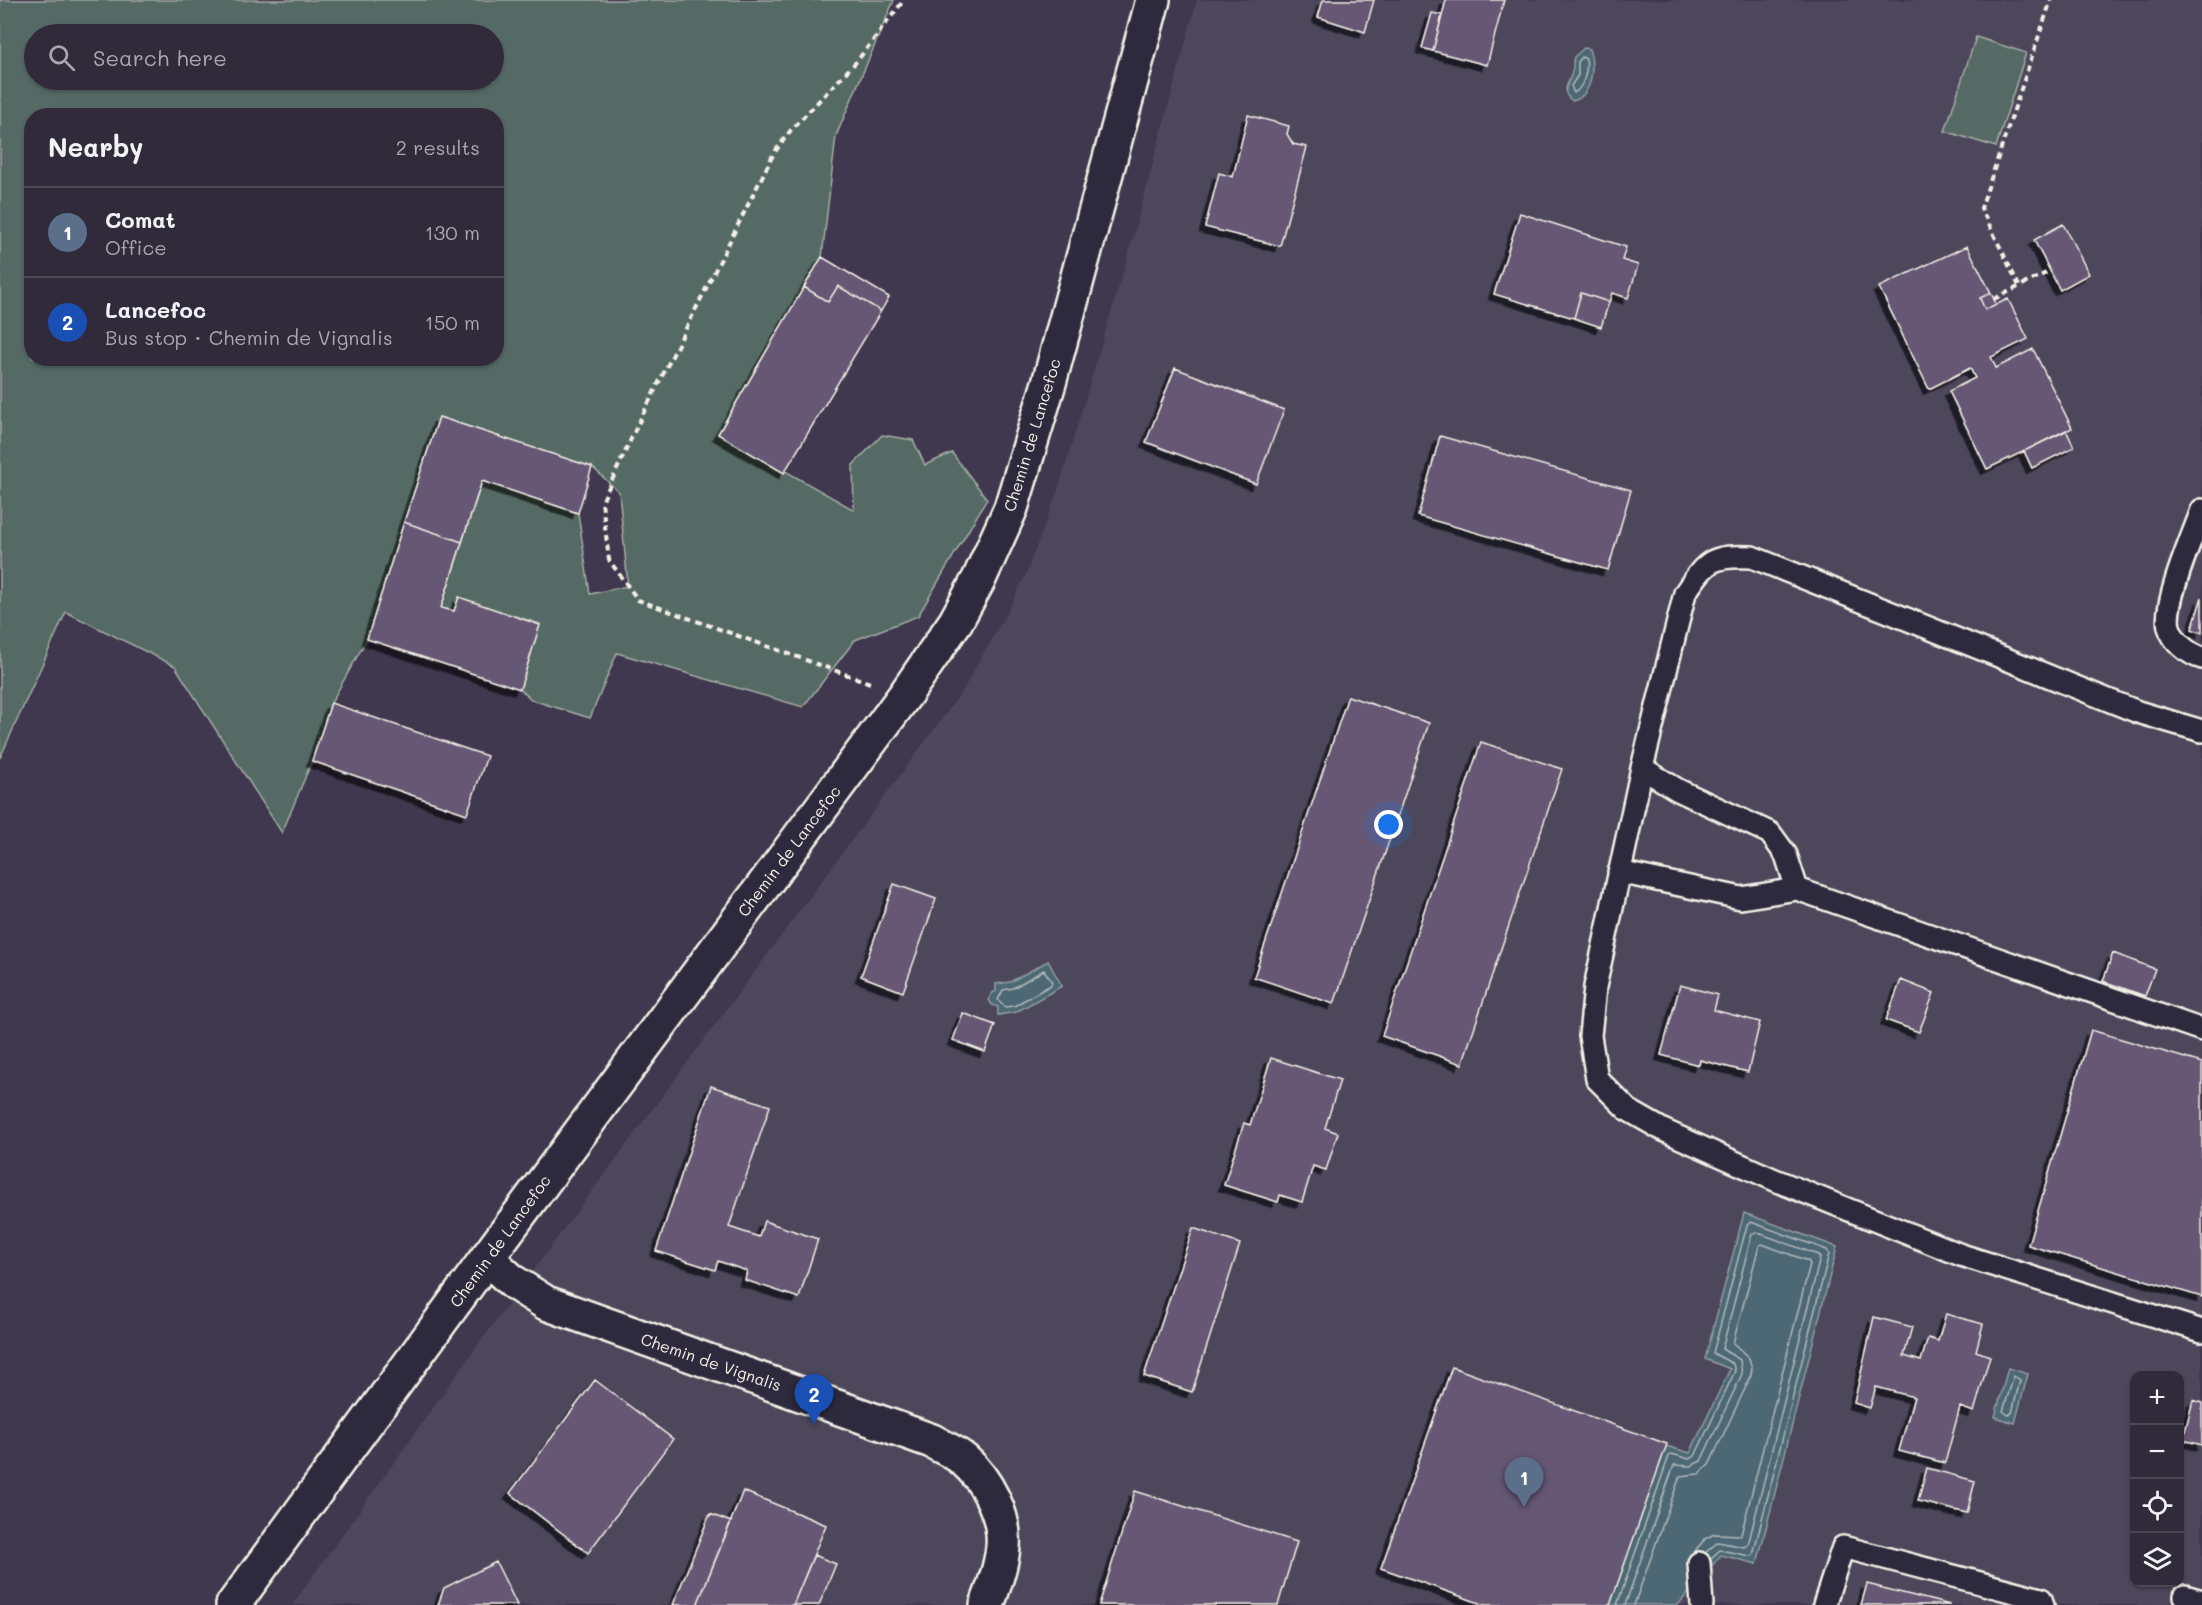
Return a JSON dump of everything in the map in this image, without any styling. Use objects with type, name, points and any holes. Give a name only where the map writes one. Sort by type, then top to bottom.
[{"type":"street","name":"Chemin de Lancefoc","points":[[233,1605],[487,1258],[905,695],[956,621],[980,579],[1011,508],[1049,383],[1154,0]]},
{"type":"street","name":"Chemin de Vignalis","points":[[487,1258],[513,1282],[546,1303],[932,1440],[964,1459],[984,1482],[997,1510],[1003,1544],[997,1576],[987,1605]]},
{"type":"lane","points":[[2202,510],[2169,605],[2169,626],[2176,641],[2194,656],[2202,658]]},
{"type":"lane","points":[[2202,731],[2139,712],[1752,557],[1723,555],[1700,570],[1685,593],[1619,872],[1595,987],[1590,1036],[1597,1080],[1628,1110],[1663,1130],[1775,1180],[1961,1255],[2202,1331]]},
{"type":"lane","points":[[1642,768],[1678,790],[1770,833],[1786,855],[1797,889]]},
{"type":"lane","points":[[1619,872],[1741,898],[1797,889],[2202,1030]]},
{"type":"lane","points":[[1824,1605],[1843,1547],[2041,1599],[2043,1605]]},
{"type":"lane","points":[[1699,1563],[1702,1605]]},
{"type":"path","points":[[904,0],[857,61],[790,130],[774,153],[637,426],[602,502],[609,560],[638,600],[905,695]]},
{"type":"path","points":[[2019,286],[1981,208],[2051,0]]},
{"type":"path","points":[[1994,299],[2050,271]]},
{"type":"shaded area","points":[[1197,0],[2202,0],[2202,1605],[292,1605],[475,1349],[961,693],[1008,611],[1026,574],[1059,487],[1129,252]]},
{"type":"green space","points":[[0,0],[894,0],[836,136],[822,257],[718,433],[854,510],[853,465],[882,435],[913,440],[925,465],[952,453],[987,499],[918,616],[855,640],[803,707],[617,653],[590,718],[532,700],[520,689],[540,624],[459,598],[454,611],[441,608],[482,481],[578,513],[590,594],[628,586],[619,492],[592,467],[439,417],[367,639],[331,703],[312,761],[282,833],[175,666],[66,612],[0,758]]},
{"type":"green space","points":[[1976,37],[2026,53],[1996,147],[1945,131]]},
{"type":"water","points":[[1584,48],[1589,49],[1591,56],[1591,79],[1585,93],[1573,101],[1566,94],[1566,87],[1573,70],[1574,57]]},
{"type":"water","points":[[1048,961],[1062,986],[1016,1012],[998,1015],[998,1007],[992,1005],[989,1000],[991,994],[996,991],[996,984],[1010,982]]},
{"type":"water","points":[[1744,1213],[1837,1247],[1757,1564],[1721,1555],[1678,1605],[1610,1605],[1666,1446],[1690,1453],[1730,1369],[1705,1359]]},
{"type":"water","points":[[2008,1368],[2028,1374],[2015,1423],[1995,1417]]},
{"type":"building","points":[[1323,0],[1374,0],[1365,32],[1318,17]]},
{"type":"building","points":[[1446,0],[1504,0],[1487,65],[1433,51]]},
{"type":"building","points":[[1432,13],[1442,15],[1433,51],[1422,48]]},
{"type":"building","points":[[1248,115],[1289,126],[1287,134],[1293,144],[1307,147],[1280,246],[1205,227],[1219,173],[1233,177]]},
{"type":"building","points":[[1520,213],[1626,247],[1622,260],[1638,265],[1628,298],[1612,293],[1609,302],[1581,293],[1574,318],[1494,294]]},
{"type":"building","points":[[2063,224],[2089,274],[2060,290],[2034,240]]},
{"type":"building","points":[[1967,246],[1991,293],[1980,298],[1985,310],[2008,299],[2028,339],[1991,357],[1996,368],[2033,349],[2072,428],[1987,469],[1949,391],[1975,378],[1970,368],[1929,389],[1879,287]]},
{"type":"building","points":[[822,257],[889,297],[881,311],[838,286],[828,302],[804,287]]},
{"type":"building","points":[[838,286],[881,311],[784,473],[718,434],[804,287],[828,302]]},
{"type":"building","points":[[1581,293],[1609,302],[1601,327],[1574,318]]},
{"type":"building","points":[[1991,293],[1996,304],[1985,310],[1980,298]]},
{"type":"building","points":[[1175,368],[1284,410],[1256,484],[1146,442]]},
{"type":"building","points":[[439,417],[592,467],[578,513],[482,481],[462,542],[404,522]]},
{"type":"building","points":[[2066,430],[2074,447],[2032,468],[2024,451]]},
{"type":"building","points":[[1440,436],[1631,490],[1608,570],[1418,516]]},
{"type":"building","points":[[404,522],[462,542],[441,608],[454,611],[459,597],[540,625],[520,689],[367,639]]},
{"type":"building","points":[[2202,597],[2202,633],[2192,629]]},
{"type":"building","points":[[1348,696],[1429,723],[1334,1004],[1254,977]]},
{"type":"building","points":[[331,703],[487,756],[467,814],[312,761]]},
{"type":"building","points":[[1481,742],[1562,769],[1462,1064],[1382,1036]]},
{"type":"building","points":[[894,884],[936,899],[903,992],[861,976]]},
{"type":"building","points":[[2113,953],[2155,969],[2145,996],[2103,981]]},
{"type":"building","points":[[1901,980],[1934,993],[1919,1032],[1886,1020]]},
{"type":"building","points":[[1680,985],[1718,995],[1714,1010],[1760,1022],[1748,1072],[1700,1060],[1699,1065],[1661,1055]]},
{"type":"building","points":[[963,1013],[995,1025],[985,1052],[953,1040]]},
{"type":"building","points":[[2091,1030],[2202,1063],[2202,1297],[2028,1245]]},
{"type":"building","points":[[1271,1058],[1340,1080],[1325,1128],[1338,1133],[1326,1170],[1313,1166],[1302,1202],[1280,1195],[1278,1202],[1224,1185],[1244,1123],[1250,1125]]},
{"type":"building","points":[[711,1086],[770,1106],[729,1227],[759,1237],[764,1221],[818,1239],[799,1298],[745,1280],[747,1271],[718,1261],[715,1270],[656,1251]]},
{"type":"building","points":[[1193,1228],[1240,1244],[1192,1392],[1144,1376]]},
{"type":"building","points":[[1946,1314],[1983,1324],[1976,1351],[1990,1356],[1974,1412],[1960,1407],[1945,1463],[1899,1451],[1914,1397],[1876,1387],[1870,1408],[1854,1403],[1874,1317],[1912,1327],[1904,1356],[1921,1361],[1928,1338],[1938,1341]]},
{"type":"building","points":[[1452,1367],[1667,1444],[1610,1605],[1485,1605],[1381,1568]]},
{"type":"building","points":[[595,1380],[673,1439],[588,1553],[510,1493]]},
{"type":"building","points":[[2193,1400],[2202,1403],[2202,1445],[2184,1440]]},
{"type":"building","points":[[1927,1468],[1975,1481],[1967,1513],[1918,1501]]},
{"type":"building","points":[[743,1491],[826,1525],[793,1605],[697,1605]]},
{"type":"building","points":[[1135,1491],[1297,1542],[1278,1605],[1099,1605]]},
{"type":"building","points":[[710,1514],[731,1522],[697,1605],[673,1605]]},
{"type":"building","points":[[814,1555],[836,1564],[819,1605],[793,1605]]},
{"type":"building","points":[[496,1562],[517,1605],[438,1605],[444,1588]]},
{"type":"building","points":[[1867,1584],[1950,1605],[1861,1605]]},
{"type":"place","name":"Lancefoc","points":[[814,1424]]},
{"type":"place","name":"Comat","points":[[1524,1507]]}]
